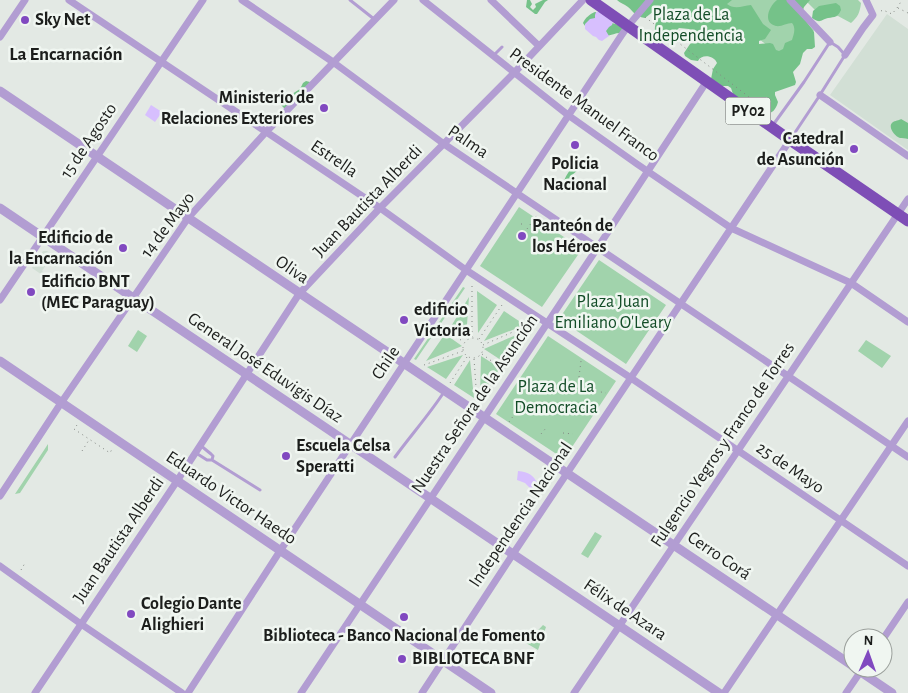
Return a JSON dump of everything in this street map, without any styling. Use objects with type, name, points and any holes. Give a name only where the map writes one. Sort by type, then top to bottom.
[{"type":"highway","points":[[591,0],[628,26]]},
{"type":"highway","name":"PY02","points":[[628,26],[908,221]]},
{"type":"street","points":[[0,37],[25,0]]},
{"type":"street","name":"Estrella","points":[[69,0],[380,208],[466,270],[546,324],[630,378]]},
{"type":"street","name":"15 de Agosto","points":[[0,300],[202,0]]},
{"type":"street","name":"Palma","points":[[242,0],[333,62],[444,144],[597,248],[681,302],[908,457]]},
{"type":"street","name":"14 de Mayo","points":[[0,496],[61,403],[188,218],[266,132],[394,0]]},
{"type":"street","name":"Presidente Manuel Franco","points":[[423,0],[568,116],[731,228],[851,283],[908,322]]},
{"type":"street","points":[[491,0],[539,46]]},
{"type":"street","name":"Juan Bautista Alberdi","points":[[34,693],[196,453],[299,294],[583,0]]},
{"type":"street","name":"Chile","points":[[188,693],[280,550],[628,26],[650,0]]},
{"type":"street","points":[[790,0],[830,42]]},
{"type":"street","points":[[866,0],[873,15]]},
{"type":"street","name":"Independencia Nacional","points":[[845,55],[873,15]]},
{"type":"street","name":"Nuestra Señora de la Asunción","points":[[301,693],[706,81]]},
{"type":"street","name":"Oliva","points":[[0,91],[567,473]]},
{"type":"street","points":[[820,95],[908,156]]},
{"type":"street","name":"Independencia Nacional","points":[[422,693],[790,140]]},
{"type":"street","name":"Fulgencio Yegros y Franco de Torres","points":[[574,693],[908,198]]},
{"type":"street","name":"General José Eduvigis Díaz","points":[[0,208],[513,554]]},
{"type":"street","name":"Eduardo Victor Haedo","points":[[0,362],[492,693]]},
{"type":"street","name":"25 de Mayo","points":[[630,378],[908,566]]},
{"type":"street","points":[[724,693],[908,421]]},
{"type":"street","name":"Cerro Corá","points":[[567,473],[843,659]]},
{"type":"street","name":"Félix de Azara","points":[[513,554],[719,693]]},
{"type":"street","points":[[0,566],[182,693]]},
{"type":"street","points":[[890,628],[908,602]]},
{"type":"street","points":[[846,693],[854,678]]},
{"type":"street","name":"Cerro Corá","points":[[871,678],[892,693]]},
{"type":"lane","points":[[350,0],[374,20]]},
{"type":"lane","points":[[771,127],[802,86],[830,42],[845,55]]},
{"type":"lane","points":[[493,56],[502,47]]},
{"type":"lane","name":"Independencia Nacional","points":[[790,140],[845,55]]},
{"type":"lane","points":[[395,456],[424,421],[444,391]]},
{"type":"lane","points":[[200,445],[212,454],[212,460]]},
{"type":"lane","points":[[196,453],[207,460],[212,460],[260,490]]},
{"type":"path","points":[[873,15],[883,10],[892,14],[902,0]]},
{"type":"path","points":[[898,8],[908,13]]},
{"type":"path","points":[[645,17],[762,106]]},
{"type":"path","points":[[527,229],[535,217]]},
{"type":"path","points":[[472,286],[472,338]]},
{"type":"path","points":[[479,340],[502,306]]},
{"type":"path","points":[[439,326],[464,342]]},
{"type":"path","points":[[482,345],[529,326]]},
{"type":"path","points":[[472,338],[479,340],[483,351],[481,354],[474,358],[467,357],[462,347],[464,342],[472,338]]},
{"type":"path","points":[[424,366],[463,351]]},
{"type":"path","points":[[481,354],[501,368]]},
{"type":"path","points":[[450,383],[467,357]]},
{"type":"path","points":[[474,358],[477,401]]},
{"type":"path","points":[[579,377],[581,361]]},
{"type":"path","points":[[596,391],[606,393]]},
{"type":"path","points":[[509,422],[514,416]]},
{"type":"path","points":[[77,425],[74,429],[110,453],[112,449]]},
{"type":"path","points":[[541,434],[546,428]]},
{"type":"path","points":[[563,433],[573,434]]},
{"type":"path","points":[[82,451],[90,439]]},
{"type":"path","points":[[564,447],[565,452]]},
{"type":"path","points":[[21,570],[25,563]]},
{"type":"shaded area","points":[[596,12],[600,12],[613,22],[606,31],[609,36],[602,41],[585,29],[585,24],[590,19],[595,18]]},
{"type":"shaded area","points":[[887,14],[908,29],[908,150],[830,95]]},
{"type":"shaded area","points":[[151,105],[162,112],[155,122],[145,115]]},
{"type":"shaded area","points":[[43,251],[47,251],[61,260],[56,267],[48,262],[42,271],[49,277],[48,279],[32,268]]},
{"type":"shaded area","points":[[518,471],[530,474],[538,484],[531,489],[525,483],[517,480]]},
{"type":"green space","points":[[527,0],[530,0],[532,4],[530,7],[533,10],[536,7],[535,4],[548,0],[535,14],[526,7]]},
{"type":"green space","name":"Plaza de La Independencia","points":[[617,0],[732,0],[727,4],[733,7],[751,5],[763,24],[771,30],[765,39],[759,41],[759,44],[773,44],[776,50],[779,51],[783,49],[785,43],[792,40],[794,27],[792,23],[776,26],[769,22],[769,10],[777,0],[810,0],[804,7],[803,17],[814,32],[815,47],[807,49],[803,53],[800,64],[793,72],[795,85],[775,92],[778,102],[775,109],[770,113],[764,113],[751,107],[733,94],[728,86],[718,86],[711,79],[713,69],[717,63],[713,58],[705,56],[698,61],[691,60],[685,56],[684,53],[694,38],[694,34],[689,29],[679,28],[672,41],[665,42],[657,35],[655,30],[657,19],[664,16],[661,11],[654,11],[645,18],[641,17]]},
{"type":"green space","points":[[711,0],[783,0],[814,30],[790,64]]},
{"type":"green space","points":[[805,0],[858,0],[861,3],[858,14],[851,23],[838,16],[823,18]]},
{"type":"green space","points":[[836,3],[840,6],[841,10],[836,16],[819,21],[812,18],[813,11],[819,6]]},
{"type":"green space","points":[[595,12],[600,12],[612,23],[624,28],[620,33],[607,36],[594,32],[583,23],[588,16]]},
{"type":"green space","points":[[306,81],[312,85],[305,98],[298,104],[284,108],[281,105],[284,99],[300,89]]},
{"type":"green space","points":[[901,119],[908,123],[908,139],[898,137],[891,128],[893,122]]},
{"type":"green space","points":[[575,158],[580,161],[581,166],[572,175],[575,187],[569,191],[564,185],[564,181],[575,162]]},
{"type":"green space","points":[[519,207],[582,249],[542,307],[480,266]]},
{"type":"green space","name":"Plaza Juan Emiliano O'Leary","points":[[599,260],[666,305],[626,364],[559,319]]},
{"type":"green space","points":[[463,287],[465,288],[416,360],[414,359]]},
{"type":"green space","points":[[477,291],[497,305],[478,333]]},
{"type":"green space","points":[[469,297],[466,338],[450,328]]},
{"type":"green space","points":[[504,311],[525,325],[484,341]]},
{"type":"green space","points":[[138,330],[147,336],[137,352],[128,346]]},
{"type":"green space","points":[[525,331],[504,362],[484,349]]},
{"type":"green space","points":[[445,334],[462,346],[426,361]]},
{"type":"green space","name":"Plaza de La Democracia","points":[[548,336],[616,381],[564,459],[496,414]]},
{"type":"green space","points":[[866,340],[891,356],[882,368],[858,351]]},
{"type":"green space","points":[[463,355],[446,379],[427,367]]},
{"type":"green space","points":[[481,356],[500,368],[480,398]]},
{"type":"green space","points":[[470,360],[474,398],[454,385]]},
{"type":"green space","points":[[48,444],[48,450],[20,493],[15,494]]},
{"type":"green space","points":[[595,532],[602,536],[588,558],[581,554]]},
{"type":"green space","points":[[543,625],[546,627],[538,650],[526,643]]},
{"type":"place","name":"Sky Net","points":[[25,20]]},
{"type":"place","name":"Ministerio de Relaciones Exteriores","points":[[324,108]]},
{"type":"place","name":"Policia Nacional","points":[[575,145]]},
{"type":"place","name":"Catedral de Asunción","points":[[854,149]]},
{"type":"place","name":"Panteón de los Héroes","points":[[522,236]]},
{"type":"place","name":"Edificio de la Encarnación","points":[[123,248]]},
{"type":"place","name":"Edificio BNT (MEC Paraguay)","points":[[31,292]]},
{"type":"place","name":"edificio Victoria","points":[[404,320]]},
{"type":"place","name":"Escuela Celsa Speratti","points":[[286,456]]},
{"type":"place","name":"Colegio Dante Alighieri","points":[[131,614]]},
{"type":"place","name":"Biblioteca - Banco Nacional de Fomento","points":[[404,617]]},
{"type":"place","name":"BIBLIOTECA BNF","points":[[402,659]]},
{"type":"district","name":"La Encarnación","points":[[66,54]]}]
